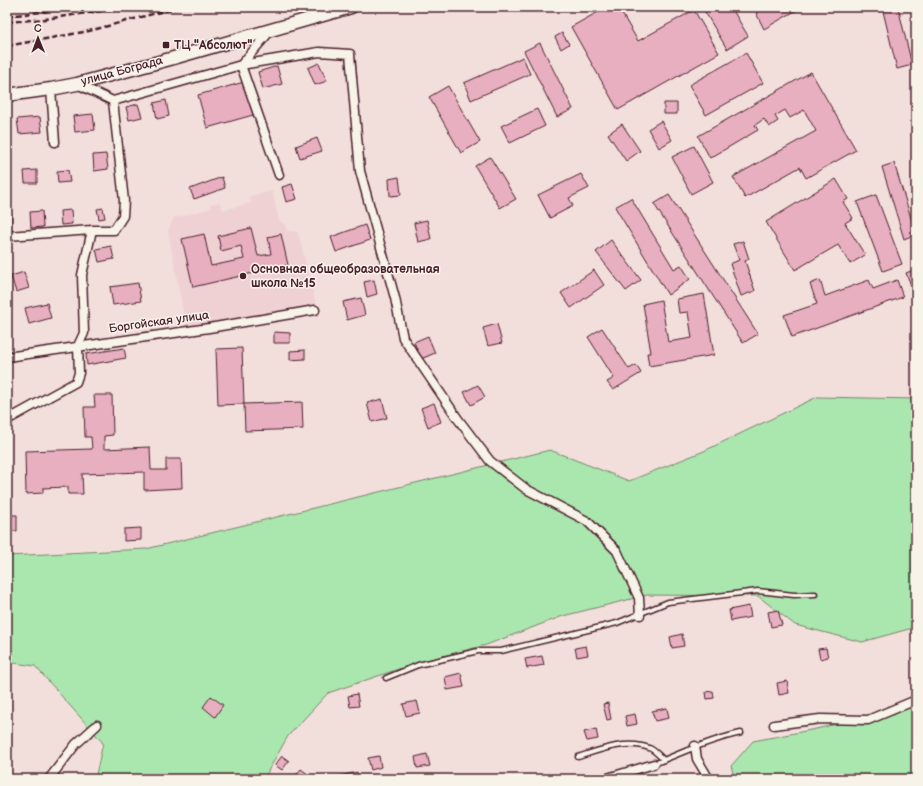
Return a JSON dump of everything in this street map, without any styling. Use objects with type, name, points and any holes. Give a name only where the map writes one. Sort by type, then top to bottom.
[{"type":"main road","name":"улица Бограда","points":[[7,95],[77,84],[351,7]]},
{"type":"street","points":[[241,65],[272,30]]},
{"type":"street","points":[[77,84],[113,101],[241,65],[319,52],[350,54],[360,171],[395,298],[403,338],[458,419],[490,461],[526,489],[587,521],[617,551],[639,598],[640,615]]},
{"type":"street","points":[[241,65],[279,175]]},
{"type":"street","points":[[51,89],[56,142]]},
{"type":"street","points":[[7,236],[92,230],[114,230],[123,216],[124,202],[113,101]]},
{"type":"street","points":[[7,420],[76,382],[79,373],[78,346],[84,333],[82,275],[92,230]]},
{"type":"street","name":"Боргойская улица","points":[[7,357],[209,328],[315,310]]},
{"type":"street","points":[[774,725],[820,719],[868,720],[916,700]]},
{"type":"street","points":[[49,779],[76,744],[97,725]]},
{"type":"street","points":[[695,746],[697,759],[708,779]]},
{"type":"street","points":[[604,779],[654,764]]},
{"type":"lane","points":[[386,678],[418,665],[478,651],[501,651],[617,623],[640,615],[668,602],[758,591],[794,595],[815,594]]},
{"type":"lane","points":[[654,764],[695,746],[741,733]]},
{"type":"lane","points":[[578,757],[611,746],[639,745],[651,748],[664,760]]},
{"type":"shaded area","name":"Основная общеобразовательная школа №15","points":[[272,191],[279,221],[285,224],[287,231],[298,232],[317,308],[186,328],[168,231],[174,217],[211,208],[210,204],[219,202],[223,210],[251,203],[250,196]]},
{"type":"green space","points":[[817,397],[916,399],[916,627],[862,642],[795,625],[758,596],[647,595],[563,616],[486,645],[419,662],[328,693],[288,736],[267,773],[270,779],[95,779],[103,743],[35,666],[7,662],[7,556],[146,549],[550,450],[629,481],[704,451]]},
{"type":"green space","points":[[916,705],[916,779],[735,779],[731,766],[753,741],[816,729]]},
{"type":"building","points":[[607,7],[618,7],[638,41],[694,10],[719,53],[618,110],[571,27]]},
{"type":"building","points":[[713,7],[723,7],[725,9],[731,7],[748,36],[727,49],[705,12]]},
{"type":"building","points":[[766,7],[802,7],[764,29],[756,13]]},
{"type":"building","points":[[882,7],[898,7],[912,65],[897,69]]},
{"type":"building","points":[[562,33],[569,44],[561,49],[555,37]]},
{"type":"building","points":[[540,43],[573,109],[557,117],[524,51]]},
{"type":"building","points":[[746,53],[763,83],[706,115],[689,85]]},
{"type":"building","points":[[523,57],[530,74],[471,100],[464,83]]},
{"type":"building","points":[[319,63],[327,81],[315,85],[308,68]]},
{"type":"building","points":[[277,66],[282,84],[263,89],[258,72]]},
{"type":"building","points":[[811,72],[856,150],[806,178],[800,167],[745,198],[733,177],[816,131],[804,110],[790,118],[785,110],[775,116],[778,121],[769,127],[764,119],[755,125],[758,130],[710,158],[698,136]]},
{"type":"building","points":[[244,82],[253,115],[207,128],[198,95]]},
{"type":"building","points":[[448,86],[480,142],[461,153],[429,97]]},
{"type":"building","points":[[166,100],[169,116],[157,119],[154,103]]},
{"type":"building","points":[[664,103],[677,103],[677,114],[664,114]]},
{"type":"building","points":[[138,104],[142,117],[129,120],[126,107]]},
{"type":"building","points":[[537,109],[545,126],[510,143],[501,126]]},
{"type":"building","points":[[93,114],[95,130],[75,132],[73,116]]},
{"type":"building","points":[[40,117],[42,132],[19,134],[17,119]]},
{"type":"building","points":[[661,121],[672,140],[659,148],[648,129]]},
{"type":"building","points":[[622,124],[640,151],[626,161],[608,134]]},
{"type":"building","points":[[317,138],[322,151],[300,158],[296,146]]},
{"type":"building","points":[[694,146],[713,182],[691,194],[672,157]]},
{"type":"building","points":[[106,154],[108,169],[94,171],[93,155]]},
{"type":"building","points":[[490,157],[516,199],[500,208],[475,166]]},
{"type":"building","points":[[894,163],[916,234],[904,239],[882,167]]},
{"type":"building","points":[[37,170],[37,183],[25,183],[24,171]]},
{"type":"building","points":[[68,170],[70,182],[58,183],[57,171]]},
{"type":"building","points":[[7,174],[10,174],[10,185],[7,185]]},
{"type":"building","points":[[581,174],[589,188],[569,198],[573,206],[550,218],[538,195]]},
{"type":"building","points":[[222,177],[225,188],[194,199],[190,189]]},
{"type":"building","points":[[399,177],[401,195],[390,196],[389,179]]},
{"type":"building","points":[[836,179],[848,199],[843,202],[853,218],[845,223],[865,255],[850,264],[838,245],[795,270],[766,222]]},
{"type":"building","points":[[292,184],[297,199],[286,202],[282,187]]},
{"type":"building","points":[[669,195],[758,334],[743,343],[654,204]]},
{"type":"building","points":[[876,195],[902,264],[883,271],[857,202]]},
{"type":"building","points":[[631,198],[674,269],[681,265],[690,279],[668,295],[615,207]]},
{"type":"building","points":[[103,208],[105,218],[99,219],[97,209]]},
{"type":"building","points":[[71,210],[72,224],[61,225],[60,211]]},
{"type":"building","points":[[42,211],[43,227],[31,228],[30,212]]},
{"type":"building","points":[[7,213],[11,213],[11,230],[7,230]]},
{"type":"building","points":[[427,220],[431,239],[418,242],[414,223]]},
{"type":"building","points":[[365,225],[370,240],[336,252],[331,237]]},
{"type":"building","points":[[251,228],[258,256],[271,254],[268,237],[281,234],[288,265],[193,287],[182,239],[204,234],[211,266],[244,259],[241,246],[221,251],[218,236]]},
{"type":"building","points":[[611,240],[641,280],[626,291],[596,252]]},
{"type":"building","points":[[743,241],[749,259],[745,261],[755,291],[741,296],[730,264],[739,260],[733,244]]},
{"type":"building","points":[[111,246],[114,259],[99,262],[96,249]]},
{"type":"building","points":[[916,269],[916,295],[915,295],[906,273]]},
{"type":"building","points":[[594,270],[604,285],[571,308],[561,293]]},
{"type":"building","points":[[24,272],[29,288],[16,292],[11,276]]},
{"type":"building","points":[[374,280],[377,294],[367,297],[364,282]]},
{"type":"building","points":[[820,280],[825,296],[869,280],[873,289],[897,280],[903,297],[792,337],[784,315],[817,304],[810,284]]},
{"type":"building","points":[[138,283],[141,301],[113,305],[110,287]]},
{"type":"building","points":[[704,294],[714,355],[649,366],[647,353],[651,353],[643,304],[661,300],[668,342],[692,338],[688,312],[679,313],[677,299]]},
{"type":"building","points":[[361,298],[365,315],[347,320],[343,302]]},
{"type":"building","points":[[47,303],[51,318],[29,324],[25,308]]},
{"type":"building","points":[[497,324],[502,343],[488,346],[483,328]]},
{"type":"building","points":[[602,328],[629,369],[636,365],[641,373],[613,390],[607,382],[614,378],[588,337]]},
{"type":"building","points":[[274,332],[290,333],[290,343],[274,343]]},
{"type":"building","points":[[428,336],[435,353],[421,359],[414,342]]},
{"type":"building","points":[[124,348],[126,358],[87,365],[86,354]]},
{"type":"building","points":[[242,348],[244,404],[218,405],[216,349]]},
{"type":"building","points":[[305,350],[305,359],[290,360],[290,351]]},
{"type":"building","points":[[478,385],[485,397],[471,405],[464,392]]},
{"type":"building","points":[[94,395],[112,395],[113,435],[104,436],[104,449],[150,447],[151,470],[166,470],[166,459],[181,459],[182,488],[144,490],[144,472],[82,474],[83,494],[68,494],[68,487],[43,488],[43,493],[26,494],[25,451],[92,449],[91,437],[85,437],[84,407],[95,407]]},
{"type":"building","points":[[382,399],[387,418],[372,422],[367,403]]},
{"type":"building","points":[[302,402],[303,429],[245,431],[244,404]]},
{"type":"building","points":[[434,403],[441,422],[428,427],[421,408]]},
{"type":"building","points":[[7,515],[17,515],[17,531],[7,531]]},
{"type":"building","points":[[141,528],[141,540],[124,541],[124,529]]},
{"type":"building","points":[[749,606],[751,617],[731,621],[729,610]]},
{"type":"building","points":[[778,610],[782,625],[771,627],[768,612]]},
{"type":"building","points":[[682,634],[684,646],[672,648],[670,637]]},
{"type":"building","points":[[586,646],[588,655],[577,657],[575,648]]},
{"type":"building","points":[[826,648],[828,657],[820,659],[818,649]]},
{"type":"building","points":[[542,656],[544,665],[527,668],[525,659]]},
{"type":"building","points":[[461,673],[464,687],[447,690],[445,677]]},
{"type":"building","points":[[787,681],[789,693],[779,695],[777,683]]},
{"type":"building","points":[[713,691],[714,698],[707,699],[706,692]]},
{"type":"building","points":[[357,694],[359,706],[350,707],[348,696]]},
{"type":"building","points":[[211,696],[223,705],[215,717],[203,707]]},
{"type":"building","points":[[417,701],[420,713],[406,716],[403,704]]},
{"type":"building","points":[[608,703],[611,719],[607,720],[603,704]]},
{"type":"building","points":[[667,708],[669,718],[655,721],[652,711]]},
{"type":"building","points":[[635,714],[637,724],[627,726],[625,716]]},
{"type":"building","points":[[596,729],[598,739],[587,741],[584,732]]},
{"type":"building","points":[[427,754],[430,766],[417,768],[415,757]]},
{"type":"building","points":[[282,756],[289,761],[282,770],[275,765]]},
{"type":"building","points":[[379,756],[381,767],[371,770],[368,758]]},
{"type":"building","points":[[301,769],[309,775],[306,779],[293,779]]},
{"type":"building","points":[[357,772],[359,779],[340,779],[340,776]]},
{"type":"railway","points":[[7,16],[84,7]]},
{"type":"railway","points":[[7,22],[45,19],[129,7]]},
{"type":"railway","points":[[7,46],[89,31],[179,7]]},
{"type":"place","name":"ТЦ \"Абсолют\"","points":[[166,45]]},
{"type":"place","name":"Основная общеобразовательная школа №15","points":[[243,276]]}]
